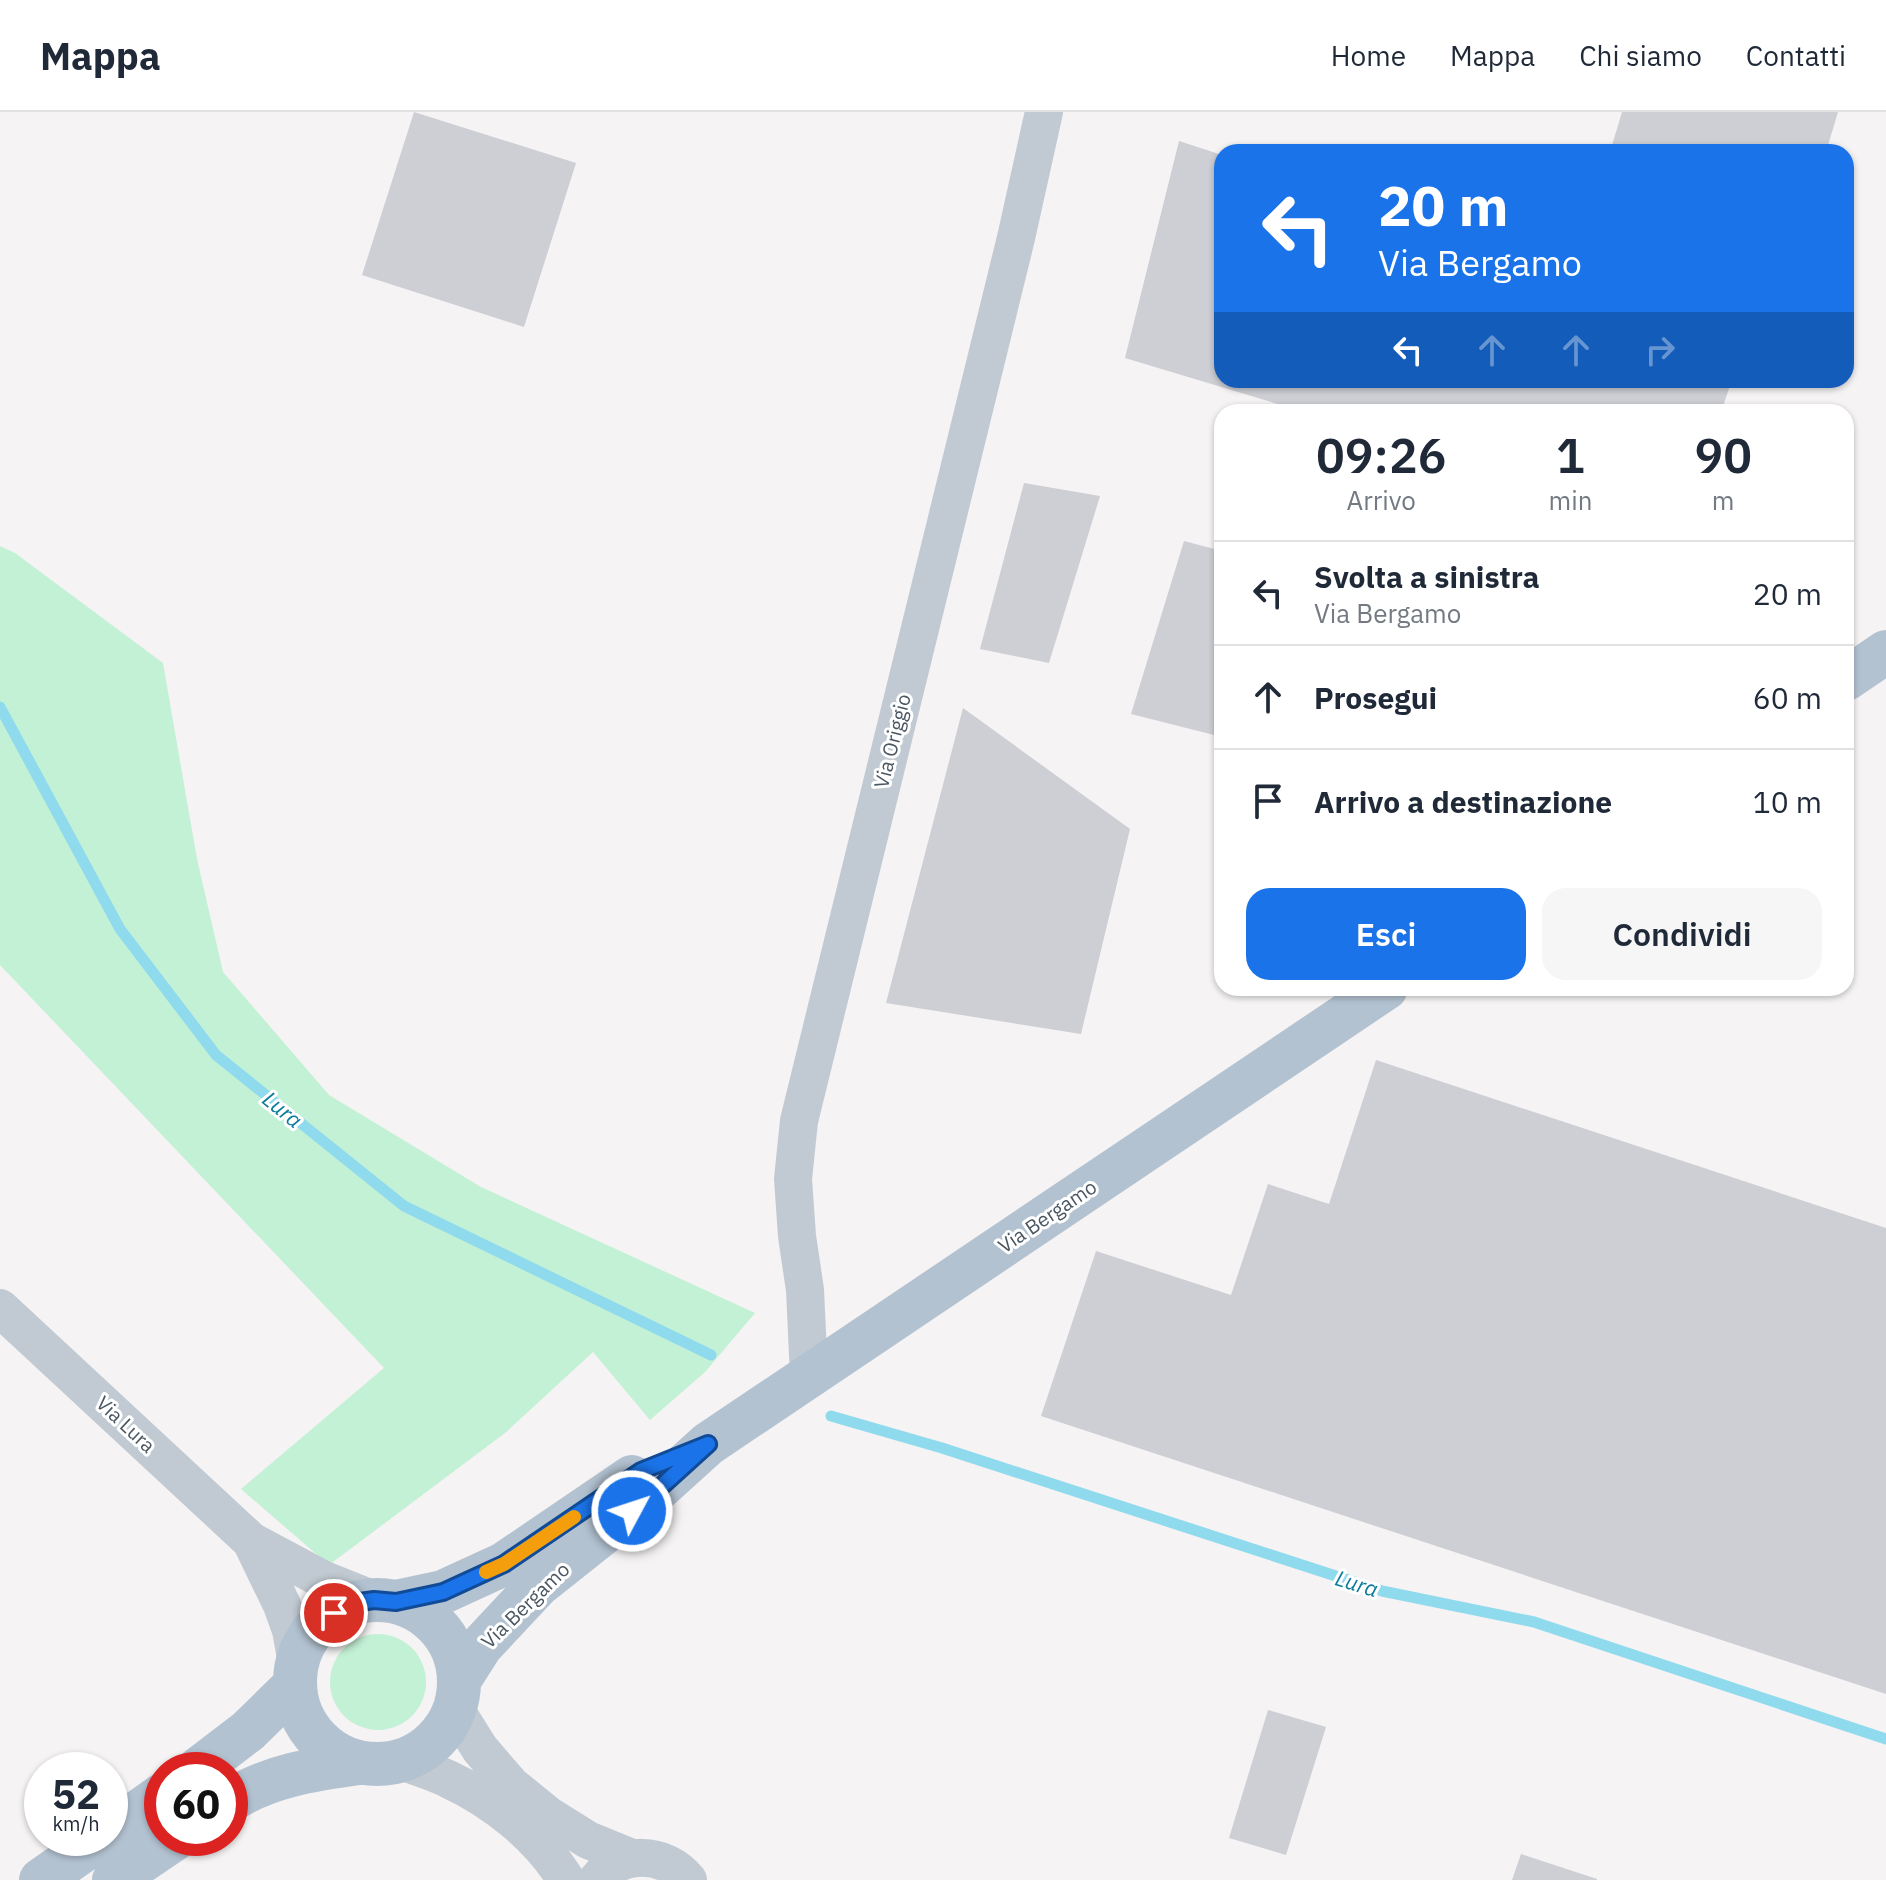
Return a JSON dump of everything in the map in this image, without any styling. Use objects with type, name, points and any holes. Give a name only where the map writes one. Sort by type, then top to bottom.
[{"type":"main road","points":[[1854,674],[1886,652]]},
{"type":"main road","name":"Via Bergamo","points":[[458,1694],[481,1646],[538,1585],[655,1492],[708,1444],[1374,996]]},
{"type":"main road","name":"Via Bergamo","points":[[385,1601],[443,1592],[504,1564],[641,1471],[708,1444]]},
{"type":"main road","points":[[248,1791],[313,1769],[380,1762],[419,1753],[447,1727],[458,1694],[456,1658],[447,1638],[416,1609],[385,1601],[353,1603],[317,1626],[305,1644],[296,1675],[298,1707],[321,1743],[339,1756],[380,1762]]},
{"type":"main road","points":[[221,1752],[248,1731],[296,1675]]},
{"type":"main road","points":[[41,1880],[75,1856]]},
{"type":"main road","points":[[114,1880],[149,1856]]},
{"type":"street","name":"Via Origgio","points":[[809,1376],[805,1290],[793,1179],[799,1121],[1016,238],[1044,112]]},
{"type":"street","name":"Via Lura","points":[[0,1308],[251,1541],[324,1580],[385,1601]]},
{"type":"street","name":"Via Lura","points":[[251,1541],[291,1630],[296,1675]]},
{"type":"street","points":[[458,1694],[480,1749],[511,1785],[548,1815],[588,1840],[632,1858]]},
{"type":"street","points":[[380,1762],[447,1778],[489,1802],[527,1832],[566,1880]]},
{"type":"street","points":[[597,1880],[615,1864],[632,1858],[650,1857],[667,1862],[688,1880]]},
{"type":"green space","points":[[0,546],[15,553],[163,663],[197,859],[223,972],[329,1095],[481,1187],[755,1313],[705,1372],[650,1420],[593,1352],[505,1433],[329,1565],[241,1489],[384,1368],[0,965]]},
{"type":"green space","points":[[378,1634],[396,1638],[412,1648],[422,1664],[426,1682],[422,1700],[412,1716],[396,1726],[378,1730],[360,1726],[344,1716],[334,1700],[330,1682],[334,1664],[344,1648],[360,1638]]},
{"type":"building","points":[[414,112],[576,163],[524,327],[362,275]]},
{"type":"building","points":[[1622,112],[1838,112],[1828,144],[1612,144]]},
{"type":"building","points":[[1179,141],[1214,152],[1214,385],[1125,358]]},
{"type":"building","points":[[1224,388],[1729,388],[1724,404],[1277,404]]},
{"type":"building","points":[[1024,483],[1100,496],[1049,663],[980,649]]},
{"type":"building","points":[[1184,541],[1214,549],[1214,735],[1131,714]]},
{"type":"building","points":[[963,708],[1130,829],[1081,1034],[886,1003]]},
{"type":"building","points":[[1376,1060],[1886,1228],[1886,1694],[1041,1416],[1096,1251],[1231,1295],[1268,1184],[1329,1204]]},
{"type":"building","points":[[1268,1710],[1326,1727],[1286,1855],[1229,1838]]},
{"type":"building","points":[[1521,1854],[1597,1879],[1597,1880],[1512,1880]]},
{"type":"waterway","name":"Lura","points":[[0,707],[120,929],[216,1055],[404,1206],[711,1355]]},
{"type":"waterway","name":"Lura","points":[[831,1416],[942,1448],[1382,1591],[1534,1622],[1886,1739]]},
{"type":"slow traffic","points":[[486,1572],[504,1564],[574,1517]]},
{"type":"route","points":[[334,1613],[353,1603],[374,1600],[396,1602],[443,1592],[504,1564],[641,1471],[708,1444],[632,1511]]}]
